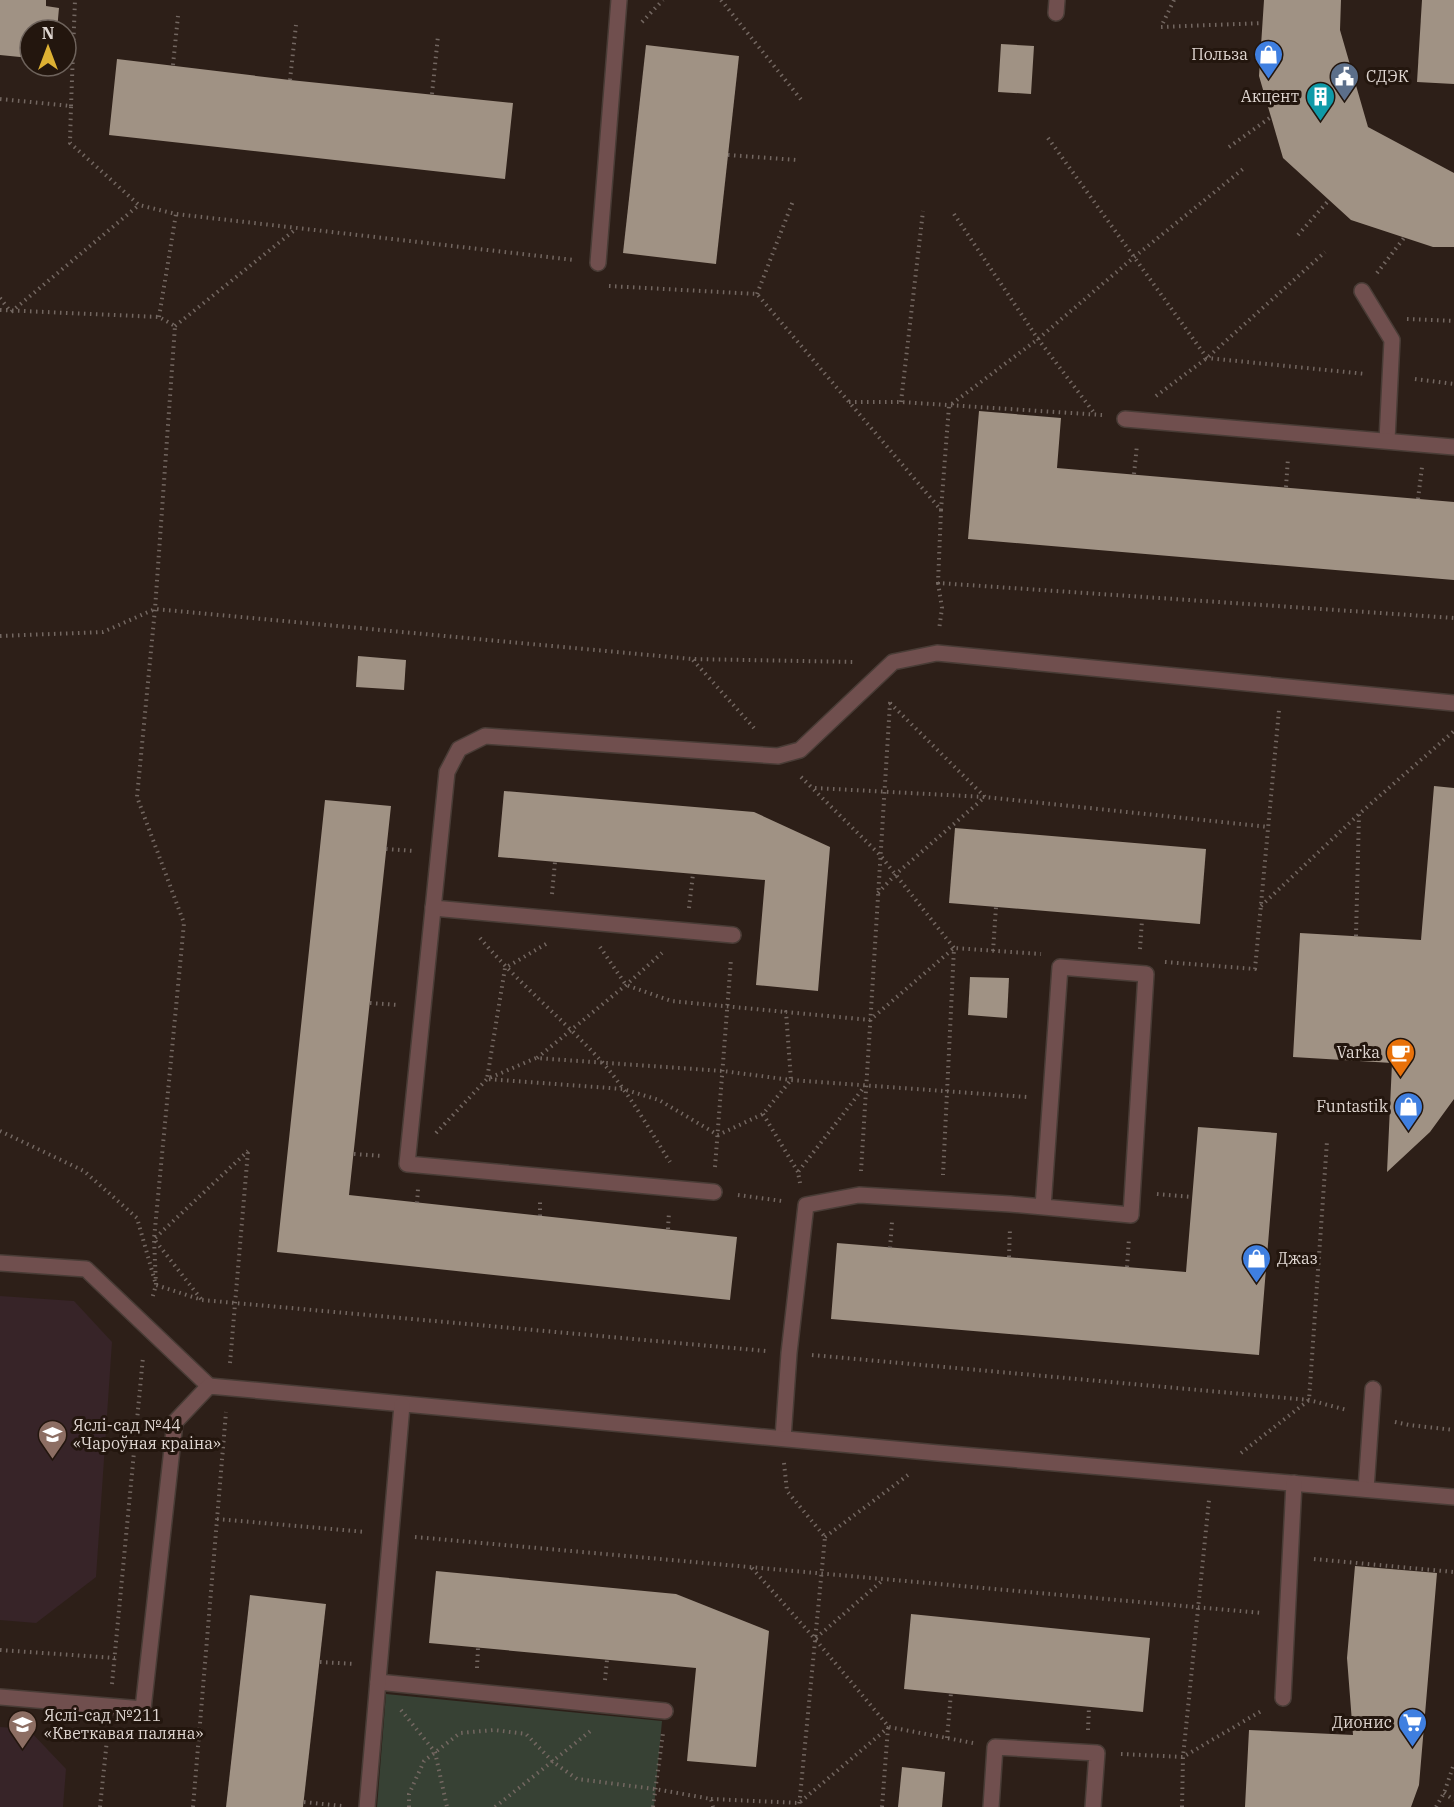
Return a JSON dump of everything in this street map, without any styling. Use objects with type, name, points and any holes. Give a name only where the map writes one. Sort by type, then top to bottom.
[{"type":"lane","points":[[598,263],[619,0]]},
{"type":"lane","points":[[1362,291],[1392,339],[1387,440]]},
{"type":"lane","points":[[1125,419],[1454,447]]},
{"type":"lane","points":[[714,1191],[407,1164],[447,772],[459,750],[485,736],[778,756],[800,750],[893,662],[937,653],[1454,704]]},
{"type":"lane","points":[[433,908],[733,934]]},
{"type":"lane","points":[[783,1438],[789,1353],[806,1205],[859,1195],[942,1199],[1131,1215],[1146,974],[1059,967],[1043,1207]]},
{"type":"lane","points":[[0,1263],[86,1269],[209,1386],[938,1453],[1454,1497]]},
{"type":"lane","points":[[0,1697],[143,1709],[175,1422],[209,1386]]},
{"type":"lane","points":[[1366,1489],[1373,1389]]},
{"type":"lane","points":[[367,1807],[402,1405]]},
{"type":"lane","points":[[1283,1698],[1294,1483]]},
{"type":"lane","points":[[378,1682],[665,1711]]},
{"type":"lane","points":[[992,1807],[995,1747],[1097,1753],[1093,1807]]},
{"type":"path","points":[[75,0],[70,143],[139,205],[176,214],[598,263],[589,284],[757,294],[941,510]]},
{"type":"path","points":[[721,0],[803,102]]},
{"type":"path","points":[[1174,0],[1161,27],[1263,23]]},
{"type":"path","points":[[173,65],[178,16]]},
{"type":"path","points":[[290,80],[296,25]]},
{"type":"path","points":[[432,94],[438,36]]},
{"type":"path","points":[[0,99],[71,106]]},
{"type":"path","points":[[1230,147],[1271,117]]},
{"type":"path","points":[[1048,138],[1207,357],[1454,384]]},
{"type":"path","points":[[728,155],[797,160]]},
{"type":"path","points":[[937,653],[942,608],[938,583],[941,510],[949,406],[1038,339],[1243,169]]},
{"type":"path","points":[[1298,236],[1329,200]]},
{"type":"path","points":[[757,294],[793,201]]},
{"type":"path","points":[[11,312],[139,205]]},
{"type":"path","points":[[901,402],[923,211]]},
{"type":"path","points":[[159,317],[176,214]]},
{"type":"path","points":[[954,214],[1038,339],[1095,414]]},
{"type":"path","points":[[100,1807],[146,1326],[156,1286],[154,1239],[184,923],[137,797],[155,609],[175,326],[297,229]]},
{"type":"path","points":[[1362,291],[1404,238]]},
{"type":"path","points":[[848,402],[901,402],[1095,414],[1125,419],[1207,357],[1325,252]]},
{"type":"path","points":[[0,298],[11,312]]},
{"type":"path","points":[[0,310],[159,317],[175,326]]},
{"type":"path","points":[[1378,317],[1454,321]]},
{"type":"path","points":[[938,583],[1454,618]]},
{"type":"path","points":[[0,636],[103,632],[155,609],[692,659],[893,662]]},
{"type":"path","points":[[692,659],[778,756],[814,788],[880,855],[954,948],[942,1199]]},
{"type":"path","points":[[1281,687],[1260,906],[1359,814],[1454,731]]},
{"type":"path","points":[[859,1195],[890,703],[986,797]]},
{"type":"path","points":[[814,788],[986,797],[1269,826]]},
{"type":"path","points":[[878,894],[896,874],[986,797]]},
{"type":"path","points":[[1356,936],[1359,814]]},
{"type":"path","points":[[550,919],[555,862]]},
{"type":"path","points":[[407,1164],[487,1079],[536,1058],[626,985],[686,931],[693,874]]},
{"type":"path","points":[[993,951],[996,907]]},
{"type":"path","points":[[1140,950],[1142,920]]},
{"type":"path","points":[[487,1079],[505,968],[582,922],[626,985],[671,1001],[870,1020],[954,948]]},
{"type":"path","points":[[733,934],[714,1191],[806,1205],[798,1172],[763,1114]]},
{"type":"path","points":[[505,968],[602,1063],[623,1089],[687,1189]]},
{"type":"path","points":[[718,1135],[763,1114],[791,1080],[786,1012]]},
{"type":"path","points":[[536,1058],[723,1071],[791,1080],[1050,1099]]},
{"type":"path","points":[[487,1079],[623,1089],[659,1100],[718,1135]]},
{"type":"path","points":[[798,1172],[866,1085]]},
{"type":"path","points":[[0,1131],[84,1171],[136,1218],[156,1286]]},
{"type":"path","points":[[1182,1807],[1183,1757],[1212,1476],[1309,1400],[1328,1142]]},
{"type":"path","points":[[154,1239],[248,1151],[193,1807]]},
{"type":"path","points":[[1132,1193],[1192,1197]]},
{"type":"path","points":[[154,1239],[202,1300]]},
{"type":"path","points":[[156,1286],[202,1300],[1309,1400]]},
{"type":"path","points":[[783,1438],[787,1491],[825,1537],[798,1806]]},
{"type":"path","points":[[825,1537],[938,1453]]},
{"type":"path","points":[[217,1519],[1286,1616]]},
{"type":"path","points":[[1290,1557],[1454,1572]]},
{"type":"path","points":[[751,1567],[888,1727],[995,1747]]},
{"type":"path","points":[[815,1639],[884,1579]]},
{"type":"path","points":[[0,1650],[115,1658]]},
{"type":"path","points":[[320,1662],[380,1666]]},
{"type":"path","points":[[378,1682],[435,1752],[447,1807]]},
{"type":"path","points":[[947,1738],[951,1693]]},
{"type":"path","points":[[1097,1753],[1183,1757],[1283,1698]]},
{"type":"path","points":[[495,1807],[620,1706]]},
{"type":"path","points":[[653,1807],[665,1711]]},
{"type":"path","points":[[409,1807],[410,1794],[424,1761],[460,1733],[494,1730],[526,1734],[553,1762],[577,1779],[711,1799],[798,1806],[888,1727]]},
{"type":"path","points":[[882,1807],[888,1727]]},
{"type":"path","points":[[1436,1807],[1444,1793],[1454,1764]]},
{"type":"path","points":[[1444,1793],[1454,1800]]},
{"type":"path","points":[[711,1799],[712,1807]]},
{"type":"path","points":[[304,1802],[347,1806]]},
{"type":"shaded area","name":"Яслі-сад №44 «Чароўная краіна»","points":[[0,1296],[74,1301],[112,1342],[96,1577],[36,1623],[0,1620]]},
{"type":"shaded area","name":"Яслі-сад №211 «Кветкавая паляна»","points":[[0,1727],[28,1729],[66,1769],[63,1807],[0,1807]]},
{"type":"green space","points":[[386,1694],[662,1721],[654,1807],[377,1807]]},
{"type":"building","points":[[0,0],[46,0],[46,6],[59,8],[58,18],[18,18],[18,57],[0,55]]},
{"type":"building","name":"Акцент","points":[[1264,0],[1341,0],[1340,30],[1368,127],[1454,173],[1454,247],[1433,247],[1351,220],[1283,158],[1259,76]]},
{"type":"building","points":[[1422,0],[1454,0],[1454,84],[1417,82]]},
{"type":"building","points":[[1001,44],[1034,46],[1031,94],[998,92]]},
{"type":"building","points":[[646,45],[739,56],[716,264],[623,253]]},
{"type":"building","points":[[117,59],[513,103],[505,179],[109,135]]},
{"type":"building","points":[[979,411],[1061,418],[1057,468],[1454,502],[1454,580],[968,539]]},
{"type":"building","points":[[358,656],[406,660],[404,690],[356,687]]},
{"type":"building","points":[[1434,786],[1454,788],[1454,1099],[1430,1132],[1387,1172],[1392,1063],[1293,1057],[1300,933],[1421,940]]},
{"type":"building","points":[[504,791],[754,812],[830,847],[818,991],[756,985],[765,880],[498,857]]},
{"type":"building","points":[[325,800],[391,806],[349,1195],[737,1237],[730,1300],[277,1252]]},
{"type":"building","points":[[955,828],[1206,849],[1200,924],[949,903]]},
{"type":"building","points":[[970,977],[1009,978],[1007,1018],[968,1015]]},
{"type":"building","points":[[1198,1127],[1277,1133],[1259,1355],[831,1319],[837,1243],[1186,1272]]},
{"type":"building","points":[[1355,1566],[1437,1573],[1419,1785],[1411,1807],[1245,1807],[1249,1730],[1353,1735],[1347,1658]]},
{"type":"building","points":[[436,1571],[676,1594],[769,1631],[756,1767],[687,1761],[696,1668],[429,1643]]},
{"type":"building","points":[[250,1595],[326,1604],[303,1807],[226,1807]]},
{"type":"building","points":[[911,1614],[1150,1638],[1143,1712],[904,1689]]},
{"type":"building","points":[[902,1767],[945,1772],[942,1807],[898,1807]]},
{"type":"place","name":"Польза","points":[[1269,80]]},
{"type":"place","name":"СДЭК","points":[[1345,102]]},
{"type":"place","name":"Акцент","points":[[1320,122]]},
{"type":"place","name":"Varka","points":[[1401,1078]]},
{"type":"place","name":"Funtastik","points":[[1409,1132]]},
{"type":"place","name":"Джаз","points":[[1256,1284]]},
{"type":"place","name":"Яслі-сад №44 «Чароўная краіна»","points":[[52,1460]]},
{"type":"place","name":"Дионис","points":[[1413,1748]]},
{"type":"place","name":"Яслі-сад №211 «Кветкавая паляна»","points":[[23,1750]]}]
